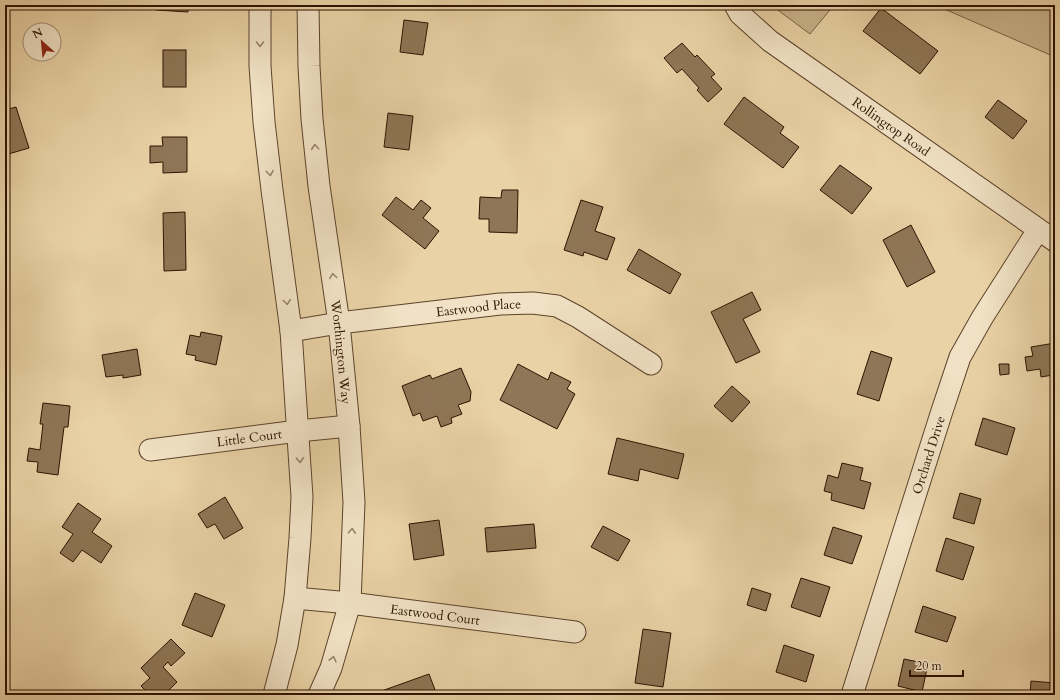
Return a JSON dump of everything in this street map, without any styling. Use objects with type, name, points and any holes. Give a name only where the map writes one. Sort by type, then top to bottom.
[{"type":"street","points":[[261,5],[260,66],[264,122],[291,331],[302,497],[295,598],[287,645],[274,695]]},
{"type":"street","name":"Worthington Way","points":[[308,5],[311,104],[319,186],[339,323],[349,426],[354,502],[350,603],[331,668],[319,695]]},
{"type":"street","name":"Rollingtop Road","points":[[735,5],[740,14],[770,41],[1055,241]]},
{"type":"street","name":"Orchard Drive","points":[[852,695],[960,357],[982,318],[1038,230]]},
{"type":"street","name":"Eastwood Place","points":[[291,331],[339,323],[500,304],[533,303],[557,306],[651,364]]},
{"type":"street","name":"Little Court","points":[[150,450],[349,426]]},
{"type":"street","name":"Eastwood Court","points":[[295,598],[350,603],[575,632]]},
{"type":"shaded area","points":[[771,5],[834,5],[810,34]]},
{"type":"shaded area","points":[[935,5],[1055,5],[1055,57]]},
{"type":"building","points":[[156,5],[188,5],[188,12],[156,10]]},
{"type":"building","points":[[628,5],[642,5],[629,10]]},
{"type":"building","points":[[881,8],[938,51],[920,74],[863,31]]},
{"type":"building","points":[[404,20],[428,23],[423,55],[400,52]]},
{"type":"building","points":[[682,43],[695,57],[697,55],[715,74],[711,77],[722,89],[708,102],[697,90],[699,88],[682,69],[677,73],[664,58]]},
{"type":"building","points":[[163,50],[186,50],[186,87],[163,87]]},
{"type":"building","points":[[744,97],[784,127],[780,133],[799,147],[783,168],[724,124]]},
{"type":"building","points":[[998,100],[1027,121],[1013,139],[985,117]]},
{"type":"building","points":[[16,107],[29,148],[5,155],[5,110]]},
{"type":"building","points":[[388,113],[413,116],[409,150],[384,147]]},
{"type":"building","points":[[162,137],[187,137],[187,172],[163,173],[163,162],[150,163],[150,146],[163,146]]},
{"type":"building","points":[[840,165],[872,188],[852,214],[820,190]]},
{"type":"building","points":[[502,190],[518,190],[517,233],[489,232],[489,219],[479,219],[480,197],[501,198]]},
{"type":"building","points":[[396,197],[413,210],[421,200],[431,208],[423,218],[439,231],[425,249],[382,215]]},
{"type":"building","points":[[581,200],[603,207],[595,231],[615,238],[607,260],[584,252],[583,256],[564,250]]},
{"type":"building","points":[[185,212],[186,270],[164,271],[163,213]]},
{"type":"building","points":[[911,225],[935,272],[907,287],[883,240]]},
{"type":"building","points":[[639,249],[681,274],[670,294],[627,270]]},
{"type":"building","points":[[752,292],[761,310],[743,319],[760,352],[736,363],[711,312]]},
{"type":"building","points":[[201,332],[222,336],[216,365],[195,360],[196,356],[186,354],[190,335],[200,337]]},
{"type":"building","points":[[1055,343],[1055,367],[1052,368],[1053,375],[1041,377],[1040,369],[1027,371],[1025,357],[1033,356],[1031,347]]},
{"type":"building","points":[[137,349],[141,375],[123,378],[123,375],[106,377],[102,355]]},
{"type":"building","points":[[871,351],[892,358],[879,401],[857,394]]},
{"type":"building","points":[[518,364],[548,380],[551,372],[571,382],[567,389],[575,394],[557,429],[500,400]]},
{"type":"building","points":[[999,364],[1009,364],[1009,374],[1000,375]]},
{"type":"building","points":[[461,368],[471,392],[470,401],[458,405],[462,414],[451,418],[452,423],[441,427],[437,416],[423,421],[420,413],[413,416],[402,386],[430,375],[432,379]]},
{"type":"building","points":[[732,386],[750,402],[732,422],[714,406]]},
{"type":"building","points":[[43,403],[70,406],[68,427],[64,427],[58,475],[37,472],[38,462],[27,461],[29,448],[40,450],[43,424],[40,424]]},
{"type":"building","points":[[983,418],[1015,428],[1007,455],[975,445]]},
{"type":"building","points":[[617,438],[684,454],[678,479],[640,469],[638,481],[608,474]]},
{"type":"building","points":[[842,463],[863,468],[860,480],[871,483],[864,509],[831,500],[832,493],[824,491],[828,475],[838,478]]},
{"type":"building","points":[[960,493],[981,499],[974,524],[953,518]]},
{"type":"building","points":[[225,497],[243,528],[224,539],[215,524],[207,528],[198,514]]},
{"type":"building","points":[[78,503],[101,519],[92,532],[112,546],[101,563],[82,550],[73,562],[60,553],[73,534],[62,527]]},
{"type":"building","points":[[439,520],[444,555],[414,560],[409,524]]},
{"type":"building","points":[[534,524],[536,548],[487,552],[485,528]]},
{"type":"building","points":[[603,526],[630,540],[618,561],[591,547]]},
{"type":"building","points":[[833,527],[862,536],[852,564],[824,555]]},
{"type":"building","points":[[946,538],[974,547],[963,580],[936,571]]},
{"type":"building","points":[[801,578],[830,587],[820,617],[791,607]]},
{"type":"building","points":[[752,588],[771,594],[766,611],[747,605]]},
{"type":"building","points":[[195,593],[225,605],[212,637],[182,625]]},
{"type":"building","points":[[923,606],[956,617],[947,642],[915,632]]},
{"type":"building","points":[[643,629],[671,633],[663,687],[635,683]]},
{"type":"building","points":[[171,639],[185,653],[171,666],[168,662],[163,667],[177,682],[164,695],[150,695],[141,686],[150,678],[141,668]]},
{"type":"building","points":[[784,645],[814,655],[806,682],[776,672]]},
{"type":"building","points":[[904,659],[928,664],[922,692],[898,686]]},
{"type":"building","points":[[429,674],[437,695],[377,695],[376,693]]},
{"type":"building","points":[[1031,681],[1055,683],[1055,695],[1030,695]]}]
